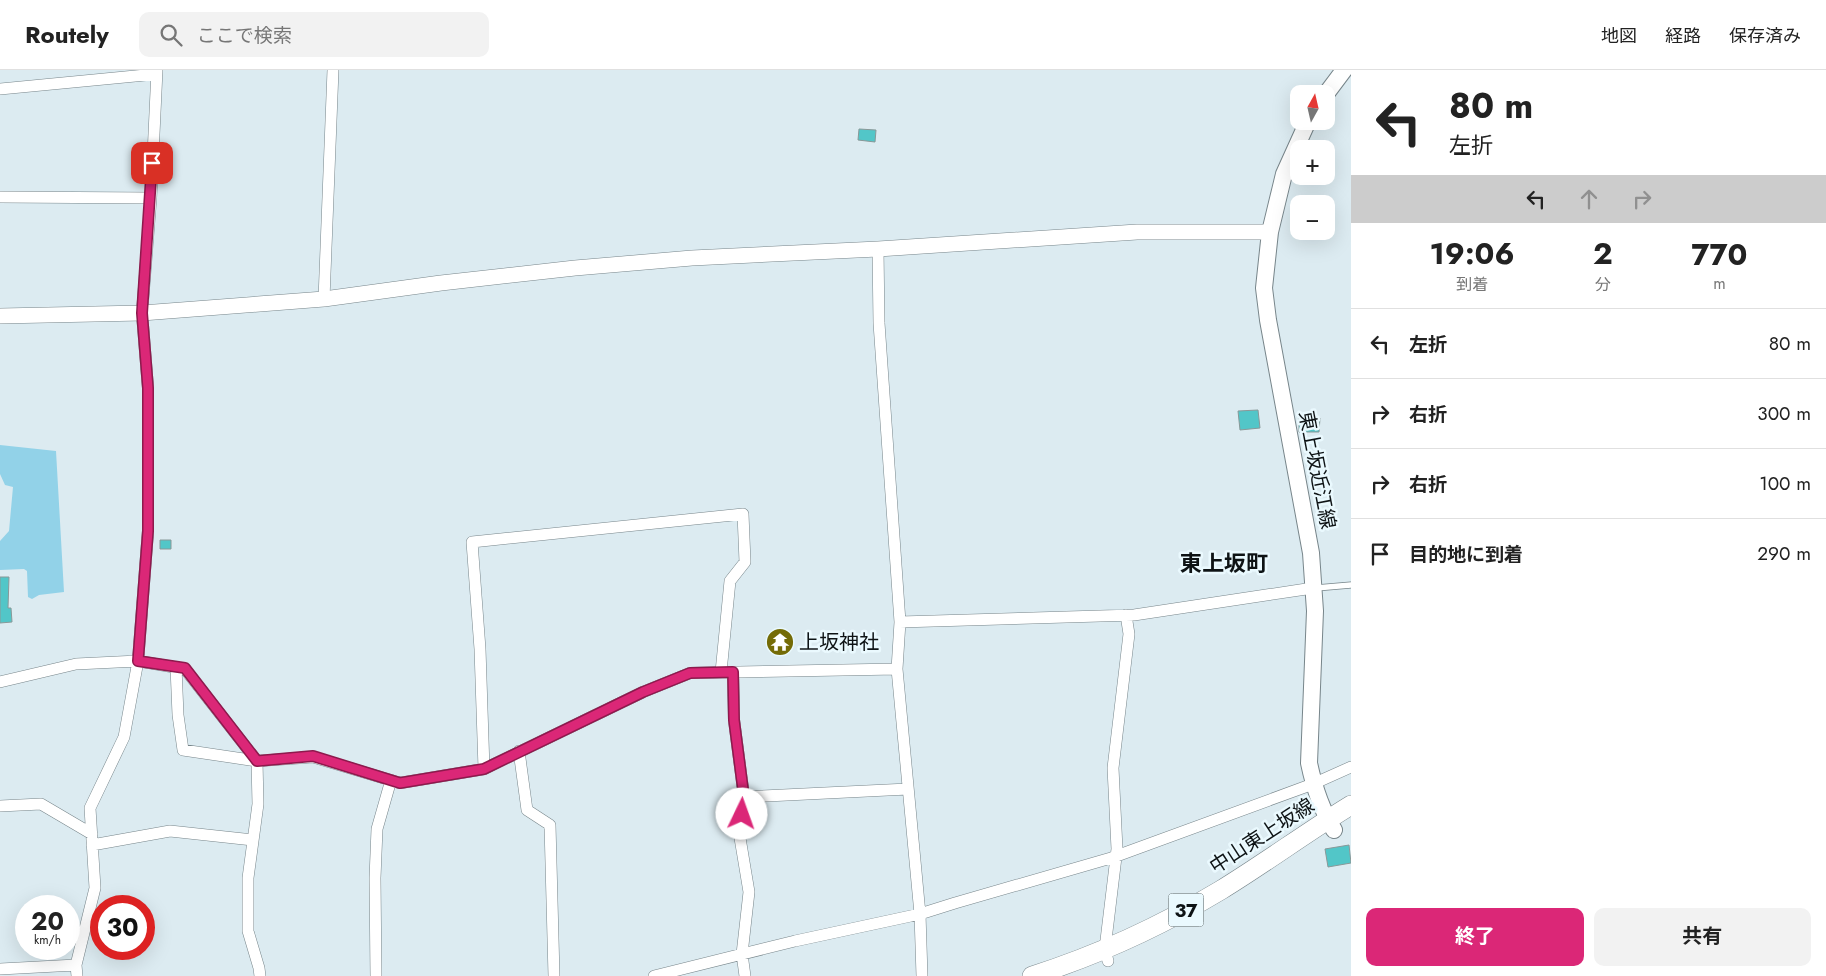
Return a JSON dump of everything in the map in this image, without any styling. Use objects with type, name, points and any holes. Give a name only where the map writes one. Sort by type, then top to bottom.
[{"type":"main road","points":[[1333,85],[1344,70]]},
{"type":"main road","name":"東上坂近江線","points":[[1304,130],[1284,174],[1270,232],[1264,288],[1268,320],[1311,553],[1315,611],[1309,763],[1313,784],[1331,824]]},
{"type":"main road","name":"中山東上坂線","points":[[1069,976],[1181,913],[1331,824],[1351,805]]},
{"type":"main road","name":"中山東上坂線","points":[[1331,824],[1351,819]]},
{"type":"main road","name":"中山東上坂線","points":[[1032,976],[1107,955]]},
{"type":"street","points":[[324,300],[333,70]]},
{"type":"street","points":[[0,89],[156,72],[151,198],[142,313],[148,388],[148,531],[138,661],[124,737],[90,808],[95,888],[76,970],[0,969]]},
{"type":"street","points":[[0,197],[151,198]]},
{"type":"street","points":[[0,316],[142,313],[324,300],[441,283],[575,268],[692,258],[878,249],[1137,232],[1270,232]]},
{"type":"street","points":[[878,249],[879,323],[900,622],[897,669],[920,914],[922,976]]},
{"type":"street","points":[[484,769],[480,649],[472,542],[743,514],[745,562],[730,581],[727,672],[744,797],[740,832],[749,892],[742,954],[744,976]]},
{"type":"street","points":[[900,622],[1126,615],[1314,588]]},
{"type":"street","points":[[1107,955],[1117,849],[1113,768],[1129,634],[1126,615]]},
{"type":"street","points":[[0,682],[76,664],[138,661],[185,668],[257,761],[258,804],[248,878],[248,931],[260,968],[260,976]]},
{"type":"street","points":[[176,667],[178,715],[183,750],[257,761],[313,756],[400,783],[484,769],[643,692],[690,673],[897,669]]},
{"type":"street","points":[[519,751],[527,810],[550,825],[554,976]]},
{"type":"street","points":[[654,976],[920,914],[1115,857],[1313,784],[1351,767]]},
{"type":"street","points":[[376,976],[375,878],[377,829],[391,780]]},
{"type":"street","points":[[744,797],[908,789]]},
{"type":"street","points":[[0,806],[41,804],[92,840],[170,831],[253,840]]},
{"type":"lane","points":[[1314,588],[1351,585]]},
{"type":"shaded area","points":[[0,445],[56,451],[64,592],[39,595],[32,599],[28,597],[27,571],[24,569],[0,570],[0,541],[9,531],[13,487],[5,485],[0,474]]},
{"type":"building","points":[[859,129],[876,130],[875,142],[858,140]]},
{"type":"building","points":[[1258,410],[1260,428],[1240,430],[1238,411]]},
{"type":"building","points":[[1299,418],[1320,418],[1319,432],[1299,432]]},
{"type":"building","points":[[160,540],[171,540],[171,549],[160,549]]},
{"type":"building","points":[[0,577],[9,577],[8,608],[11,608],[12,622],[0,623]]},
{"type":"building","points":[[1349,845],[1351,863],[1328,867],[1325,849]]},
{"type":"place","name":"上坂神社","points":[[780,642]]},
{"type":"district","name":"東上坂町","points":[[1224,563]]},
{"type":"route","points":[[152,163],[142,313],[148,388],[148,531],[138,661],[185,668],[257,761],[313,756],[400,783],[484,769],[643,692],[690,673],[733,672],[734,720],[744,797],[742,814]]}]
